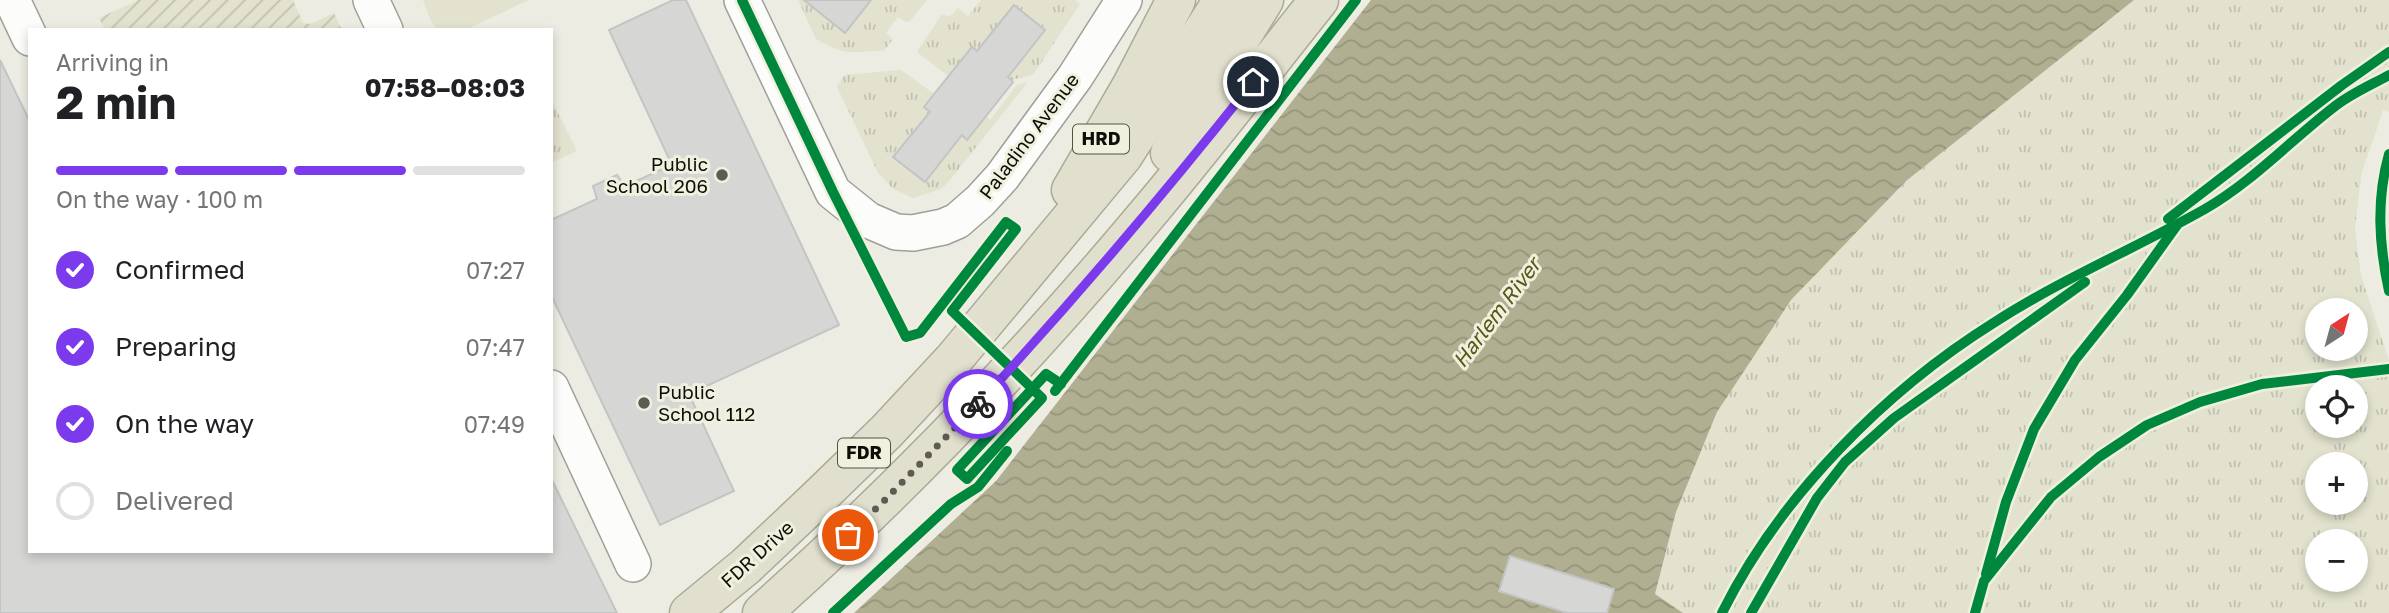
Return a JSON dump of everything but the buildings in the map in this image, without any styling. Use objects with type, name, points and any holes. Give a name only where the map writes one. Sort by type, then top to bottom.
[{"type":"highway","name":"HRD","points":[[1021,276],[1132,85],[1176,0]]},
{"type":"highway","points":[[1021,276],[1123,156],[1223,0]]},
{"type":"highway","points":[[1095,274],[1264,0]]},
{"type":"highway","name":"FDR","points":[[762,613],[884,501],[1002,378],[1154,206],[1319,0]]},
{"type":"highway","name":"FDR Drive","points":[[689,613],[746,566],[886,432],[953,360],[1021,276]]},
{"type":"street","points":[[12,0],[28,34]]},
{"type":"street","points":[[371,0],[383,28]]},
{"type":"street","name":"Paladino Avenue","points":[[742,0],[832,192],[868,220],[896,232],[929,230],[957,221],[970,212],[1002,177],[1075,77],[1124,0]]},
{"type":"street","points":[[553,392],[633,564]]},
{"type":"green space","points":[[138,0],[293,0],[303,23],[311,24],[334,13],[341,28],[104,28],[99,18]]},
{"type":"green space","points":[[423,0],[529,0],[469,28],[436,28],[431,22]]},
{"type":"green space","points":[[798,0],[927,0],[910,21],[906,22],[898,17],[886,33],[893,39],[884,51],[856,52],[842,51],[816,39]]},
{"type":"green space","points":[[981,0],[1075,0],[1080,4],[1033,75],[1011,80],[1008,77],[1045,30],[1014,5],[977,51],[972,47],[948,76],[917,52],[942,14],[950,17],[958,8],[968,16]]},
{"type":"green space","points":[[2134,0],[2389,0],[2389,112],[2383,110],[2361,175],[2355,229],[2361,275],[2389,361],[2389,613],[1683,613],[1654,594],[1676,512],[1717,412],[1791,300],[1906,181]]},
{"type":"green space","points":[[901,70],[934,94],[924,107],[930,112],[894,157],[925,182],[962,135],[967,139],[986,115],[990,120],[1017,85],[1028,82],[950,180],[941,189],[913,198],[893,189],[878,173],[837,87],[844,75]]},
{"type":"green space","points":[[553,103],[577,151],[553,162]]},
{"type":"water","name":"Harlem River","points":[[1371,0],[2134,0],[1906,181],[1791,300],[1717,412],[1676,512],[1655,594],[1683,613],[854,613],[996,481]]},
{"type":"cycle path","points":[[742,0],[833,192],[906,337],[920,333],[1006,222],[1016,229],[952,311],[1042,398],[967,479],[957,470],[1046,374],[1061,384]]},
{"type":"cycle path","points":[[1055,391],[1356,0]]},
{"type":"cycle path","points":[[2168,219],[2389,52]]},
{"type":"cycle path","points":[[1722,613],[1773,528],[1805,488],[1839,449],[1914,380],[1954,349],[2020,306],[2205,209],[2255,174],[2340,102],[2389,75]]},
{"type":"cycle path","points":[[2389,154],[2382,188],[2380,222],[2389,291]]},
{"type":"cycle path","points":[[1986,574],[2006,502],[2034,429],[2075,360],[2127,295],[2177,225]]},
{"type":"cycle path","points":[[1751,613],[1817,498],[1845,462],[1894,418],[2085,282]]},
{"type":"cycle path","points":[[1975,613],[1984,581],[2051,497],[2099,457],[2147,425],[2200,402],[2262,384],[2389,369]]},
{"type":"cycle path","points":[[833,613],[951,504],[978,487],[1007,451]]},
{"type":"way so far","points":[[848,535],[978,404]]},
{"type":"place","name":"Public School 206","points":[[722,175]]},
{"type":"place","name":"Public School 112","points":[[644,403]]},
{"type":"route","points":[[978,404],[1061,314],[1154,206],[1253,82]]}]
